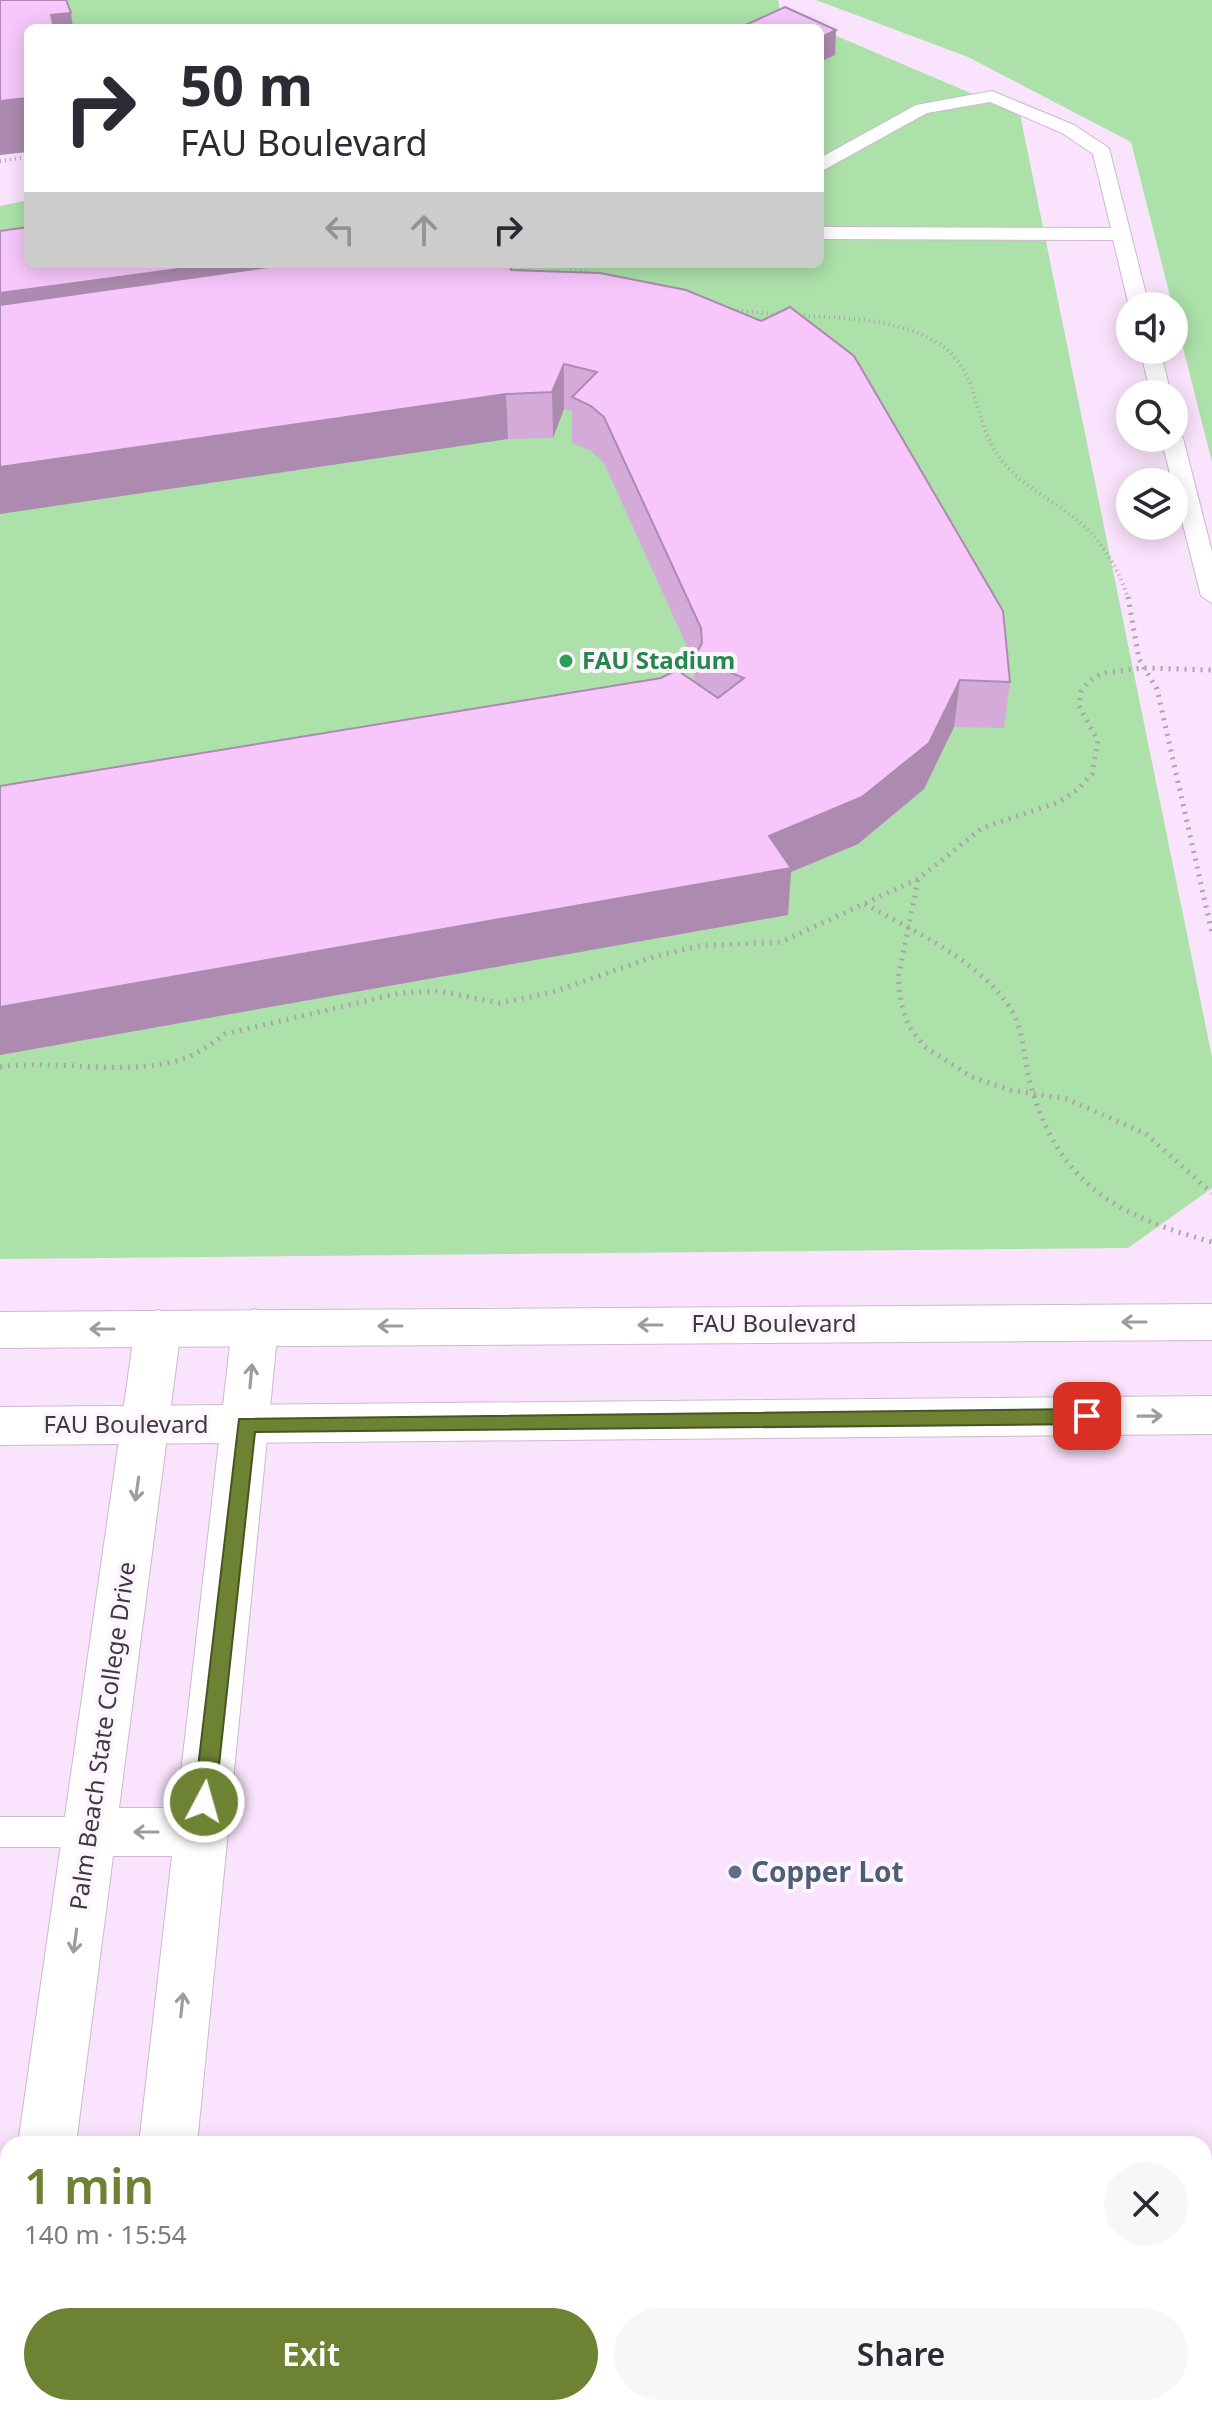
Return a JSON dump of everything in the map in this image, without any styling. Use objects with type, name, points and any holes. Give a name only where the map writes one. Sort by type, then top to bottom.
[{"type":"street","name":"FAU Boulevard","points":[[0,1330],[1212,1322]]},
{"type":"street","points":[[169,2136],[255,1327]]},
{"type":"street","name":"Palm Beach State College Drive","points":[[48,2136],[158,1328]]},
{"type":"street","name":"FAU Boulevard","points":[[0,1426],[1212,1415]]},
{"type":"street","points":[[90,1832],[201,1832]]},
{"type":"lane","points":[[824,164],[922,109],[992,96],[1068,129],[1102,152],[1136,292]]},
{"type":"lane","points":[[824,233],[1121,234]]},
{"type":"lane","points":[[1176,452],[1212,596]]},
{"type":"lane","points":[[0,1832],[90,1832]]},
{"type":"path","points":[[0,161],[24,158]]},
{"type":"path","points":[[572,268],[600,275]]},
{"type":"path","points":[[730,309],[885,324],[920,335],[949,351],[969,376],[986,439],[1006,466],[1037,493],[1076,519],[1097,542],[1124,588],[1142,668],[1157,689],[1212,933]]},
{"type":"path","points":[[0,1067],[28,1063],[139,1066],[176,1061],[202,1050],[225,1034],[400,993],[438,991],[500,1003],[553,992],[653,957],[698,946],[781,942],[918,879],[982,828],[1059,802],[1077,790],[1092,774],[1098,741],[1079,706],[1081,692],[1088,682],[1102,673],[1142,668],[1212,670]]},
{"type":"path","points":[[918,879],[898,978],[901,1003],[909,1027],[925,1047],[972,1077],[1034,1095],[1067,1099],[1146,1134],[1212,1193]]},
{"type":"path","points":[[864,904],[957,956],[1010,1007],[1034,1095],[1051,1139],[1067,1164],[1101,1193],[1139,1219],[1212,1242]]},
{"type":"shaded area","points":[[0,0],[1212,0],[1212,2136],[0,2136]]},
{"type":"green space","points":[[58,0],[778,0],[782,24],[65,24]]},
{"type":"green space","points":[[816,0],[1212,0],[1212,462],[1187,364],[1188,292],[1169,292],[1131,142],[968,57]]},
{"type":"green space","name":"FAU Stadium","points":[[824,31],[1020,114],[1212,1057],[1212,1188],[1128,1248],[0,1259],[0,206],[24,201],[24,268],[824,268]]},
{"type":"building","points":[[0,0],[66,0],[71,13],[51,15],[53,24],[24,24],[24,98],[0,101]]},
{"type":"building","points":[[785,7],[823,24],[748,24]]},
{"type":"building","points":[[824,25],[836,30],[824,36]]},
{"type":"building","points":[[24,228],[24,268],[186,268],[0,293],[0,231]]},
{"type":"building","points":[[261,268],[511,268],[600,273],[686,290],[761,321],[790,307],[854,356],[1003,611],[1010,682],[960,680],[929,743],[862,797],[769,836],[791,868],[0,1007],[0,786],[661,678],[677,670],[718,698],[744,678],[694,658],[702,643],[701,628],[604,417],[591,406],[572,397],[597,372],[564,364],[552,392],[506,394],[0,467],[0,305]]},
{"type":"place","name":"FAU Stadium","points":[[566,661]]},
{"type":"place","name":"Copper Lot","points":[[735,1872]]},
{"type":"route","points":[[204,1802],[246,1424],[1087,1416]]}]
